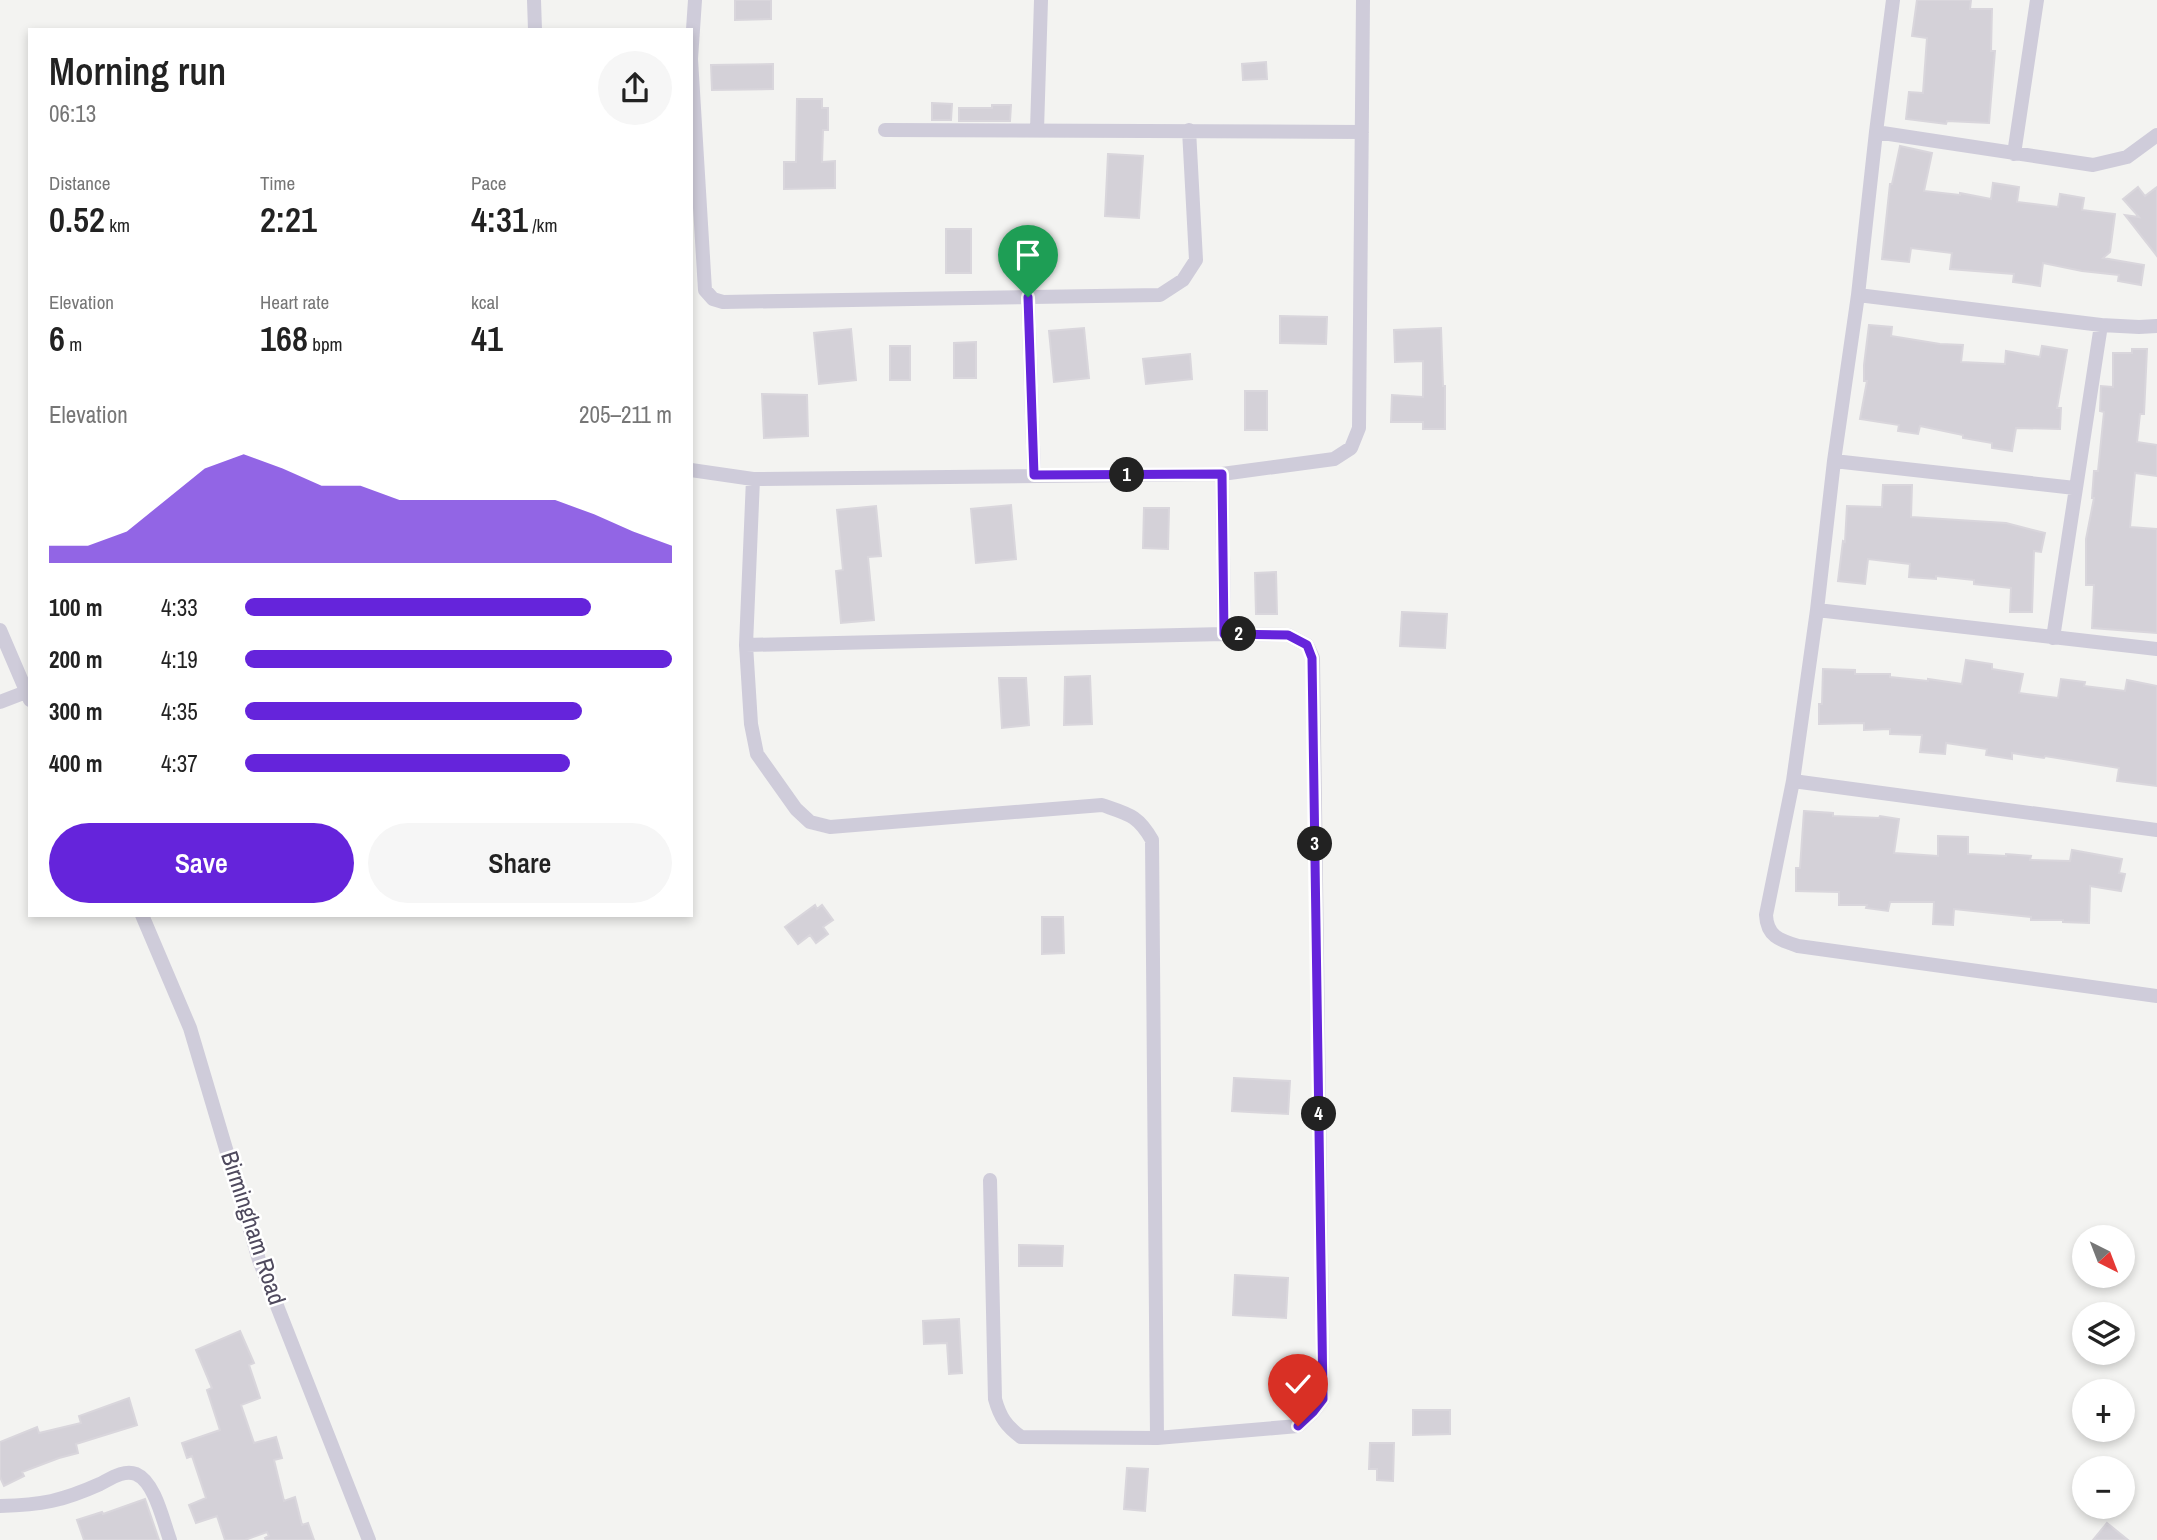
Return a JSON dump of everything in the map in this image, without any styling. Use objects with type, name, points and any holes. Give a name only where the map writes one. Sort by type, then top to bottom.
[{"type":"street","points":[[534,0],[535,28]]},
{"type":"street","points":[[693,30],[695,0]]},
{"type":"street","points":[[1037,130],[1041,0]]},
{"type":"street","points":[[693,471],[753,479],[1222,474],[1334,459],[1351,448],[1359,428],[1363,0]]},
{"type":"street","points":[[1893,0],[1817,610],[1793,781],[1766,926],[1774,936],[1798,946],[2157,996]]},
{"type":"street","points":[[2014,154],[2037,0]]},
{"type":"street","points":[[693,93],[705,290],[713,299],[723,302],[1160,295],[1183,281],[1196,260],[1189,130]]},
{"type":"street","points":[[885,130],[1362,132]]},
{"type":"street","points":[[1876,132],[2093,165],[2127,157],[2157,135]]},
{"type":"street","points":[[1858,295],[2101,325],[2157,326]]},
{"type":"street","points":[[1028,297],[1034,475]]},
{"type":"street","points":[[2053,638],[2101,325]]},
{"type":"street","points":[[1834,461],[2075,488]]},
{"type":"street","points":[[1222,474],[1224,634]]},
{"type":"street","points":[[753,479],[746,645],[751,724],[757,754],[796,809],[810,822],[830,827],[1102,805],[1129,815],[1143,825],[1152,840],[1157,1438]]},
{"type":"street","points":[[1817,610],[2157,649]]},
{"type":"street","points":[[0,630],[28,696],[0,702]]},
{"type":"street","points":[[746,645],[1224,634],[1288,635],[1307,645],[1312,658],[1323,1399],[1298,1426],[1157,1438],[1021,1437],[1008,1428],[999,1414],[995,1399],[990,1180]]},
{"type":"street","points":[[1793,781],[2157,830]]},
{"type":"street","name":"Birmingham Road","points":[[143,917],[190,1028],[259,1260],[369,1540]]},
{"type":"street","points":[[0,1506],[44,1504],[73,1496],[124,1473],[134,1473],[152,1490],[170,1540]]},
{"type":"building","points":[[735,0],[771,0],[771,19],[735,20]]},
{"type":"building","points":[[1917,0],[1971,0],[1970,9],[1992,9],[1991,51],[1995,51],[1989,123],[1947,121],[1946,124],[1906,119],[1909,92],[1923,93],[1927,38],[1912,36]]},
{"type":"building","points":[[1266,62],[1267,79],[1243,80],[1242,64]]},
{"type":"building","points":[[773,64],[773,89],[712,90],[711,65]]},
{"type":"building","points":[[797,99],[822,99],[822,108],[828,108],[828,130],[823,130],[822,162],[835,161],[835,188],[784,189],[784,162],[796,162]]},
{"type":"building","points":[[932,103],[952,104],[951,120],[932,120]]},
{"type":"building","points":[[992,105],[1011,105],[1010,121],[959,121],[959,108],[992,108]]},
{"type":"building","points":[[1900,146],[1932,153],[1924,191],[1960,193],[1991,199],[1993,183],[2019,187],[2017,202],[2058,207],[2060,194],[2084,198],[2082,210],[2115,214],[2110,252],[2103,258],[2144,265],[2141,285],[2118,281],[2119,275],[2043,263],[2040,286],[2013,282],[2014,274],[1950,269],[1952,253],[1911,248],[1909,262],[1882,259],[1890,184]]},
{"type":"building","points":[[1108,154],[1143,156],[1139,218],[1105,216]]},
{"type":"building","points":[[2138,187],[2145,196],[2157,187],[2157,256],[2125,215],[2139,217],[2123,199]]},
{"type":"building","points":[[946,229],[971,229],[971,273],[946,273]]},
{"type":"building","points":[[1280,316],[1327,317],[1326,344],[1280,343]]},
{"type":"building","points":[[1869,325],[1892,327],[1891,336],[1963,345],[1961,362],[2005,364],[2006,351],[2040,357],[2042,346],[2067,350],[2057,408],[2061,408],[2060,429],[2016,428],[2012,451],[1992,448],[1992,443],[1963,438],[1963,435],[1920,426],[1918,434],[1898,431],[1899,425],[1860,419],[1867,381],[1864,381],[1864,365]]},
{"type":"building","points":[[1084,328],[1089,378],[1054,382],[1049,331]]},
{"type":"building","points":[[1441,328],[1445,429],[1423,429],[1423,422],[1391,422],[1392,395],[1423,397],[1423,361],[1395,362],[1394,330]]},
{"type":"building","points":[[851,329],[856,380],[819,384],[814,333]]},
{"type":"building","points":[[976,342],[976,378],[954,378],[954,343]]},
{"type":"building","points":[[890,346],[910,346],[910,380],[890,380]]},
{"type":"building","points":[[2132,349],[2147,349],[2144,414],[2140,414],[2137,442],[2157,445],[2157,476],[2135,473],[2130,527],[2157,529],[2157,633],[2092,628],[2094,585],[2086,585],[2086,539],[2094,498],[2094,471],[2098,471],[2104,412],[2100,411],[2101,386],[2113,387],[2113,353],[2132,353]]},
{"type":"building","points":[[1190,354],[1192,379],[1146,384],[1143,359]]},
{"type":"building","points":[[1245,391],[1267,391],[1267,430],[1245,430]]},
{"type":"building","points":[[762,394],[807,395],[808,436],[764,438]]},
{"type":"building","points":[[1883,485],[1912,485],[1911,517],[2006,523],[2045,533],[2041,552],[2034,551],[2032,612],[2010,612],[2011,588],[1974,584],[1974,580],[1936,576],[1936,579],[1909,577],[1910,564],[1868,559],[1865,584],[1838,581],[1843,541],[1845,542],[1847,506],[1882,507]]},
{"type":"building","points":[[1011,505],[1016,559],[976,563],[971,509]]},
{"type":"building","points":[[876,506],[881,556],[868,557],[874,620],[841,623],[836,571],[843,570],[837,510]]},
{"type":"building","points":[[1144,508],[1169,508],[1168,549],[1143,548]]},
{"type":"building","points":[[1276,572],[1277,614],[1256,614],[1255,573]]},
{"type":"building","points":[[1402,612],[1447,614],[1445,648],[1400,646]]},
{"type":"building","points":[[1966,660],[1992,664],[1992,669],[2023,674],[2019,693],[2058,698],[2061,679],[2085,682],[2084,686],[2125,691],[2127,680],[2157,686],[2157,786],[2117,781],[2119,768],[2012,753],[2012,759],[1986,755],[1987,749],[1946,743],[1945,754],[1920,752],[1922,735],[1890,734],[1890,729],[1864,730],[1864,723],[1819,724],[1823,669],[1855,670],[1855,674],[1890,674],[1890,677],[1962,684]]},
{"type":"building","points":[[1090,676],[1092,724],[1064,725],[1065,677]]},
{"type":"building","points":[[999,678],[1026,678],[1029,725],[1002,728]]},
{"type":"building","points":[[1804,811],[1833,813],[1833,816],[1880,816],[1899,819],[1894,853],[1938,856],[1938,836],[1968,837],[1968,854],[2006,854],[2031,856],[2030,860],[2070,861],[2072,850],[2122,859],[2119,873],[2125,874],[2121,891],[2090,886],[2089,923],[2031,920],[2031,917],[1954,909],[1953,925],[1933,924],[1934,902],[1890,902],[1888,911],[1866,908],[1867,905],[1839,905],[1839,892],[1796,891],[1796,868],[1800,868]]},
{"type":"building","points":[[815,905],[817,909],[822,905],[833,920],[823,927],[828,934],[816,943],[810,935],[798,944],[785,927]]},
{"type":"building","points":[[1042,917],[1063,917],[1064,953],[1042,954]]},
{"type":"building","points":[[1234,1078],[1290,1081],[1288,1114],[1232,1111]]},
{"type":"building","points":[[1019,1245],[1063,1246],[1062,1266],[1019,1266]]},
{"type":"building","points":[[1235,1275],[1288,1278],[1286,1318],[1233,1315]]},
{"type":"building","points":[[959,1319],[962,1373],[949,1374],[947,1343],[924,1344],[923,1321]]},
{"type":"building","points":[[240,1331],[254,1363],[249,1365],[260,1398],[241,1405],[254,1443],[276,1437],[282,1458],[274,1460],[284,1501],[295,1497],[302,1525],[308,1523],[314,1540],[266,1540],[269,1536],[267,1532],[245,1540],[225,1540],[217,1516],[196,1523],[189,1505],[206,1498],[192,1456],[187,1458],[182,1443],[220,1430],[207,1390],[212,1388],[196,1350]]},
{"type":"building","points":[[129,1398],[137,1425],[76,1444],[78,1453],[22,1472],[24,1476],[4,1486],[0,1477],[0,1442],[37,1427],[39,1433],[81,1423],[79,1416]]},
{"type":"building","points":[[1413,1410],[1450,1410],[1450,1434],[1413,1435]]},
{"type":"building","points":[[1370,1443],[1394,1443],[1393,1481],[1377,1480],[1377,1469],[1369,1469]]},
{"type":"building","points":[[1127,1468],[1148,1469],[1145,1511],[1124,1509]]},
{"type":"building","points":[[145,1499],[159,1540],[84,1540],[77,1520]]},
{"type":"building","points":[[2107,1523],[2128,1540],[2093,1540]]},
{"type":"route","points":[[1028,297],[1034,475],[1222,474],[1224,634],[1288,635],[1307,645],[1312,658],[1323,1399],[1298,1426]]}]
